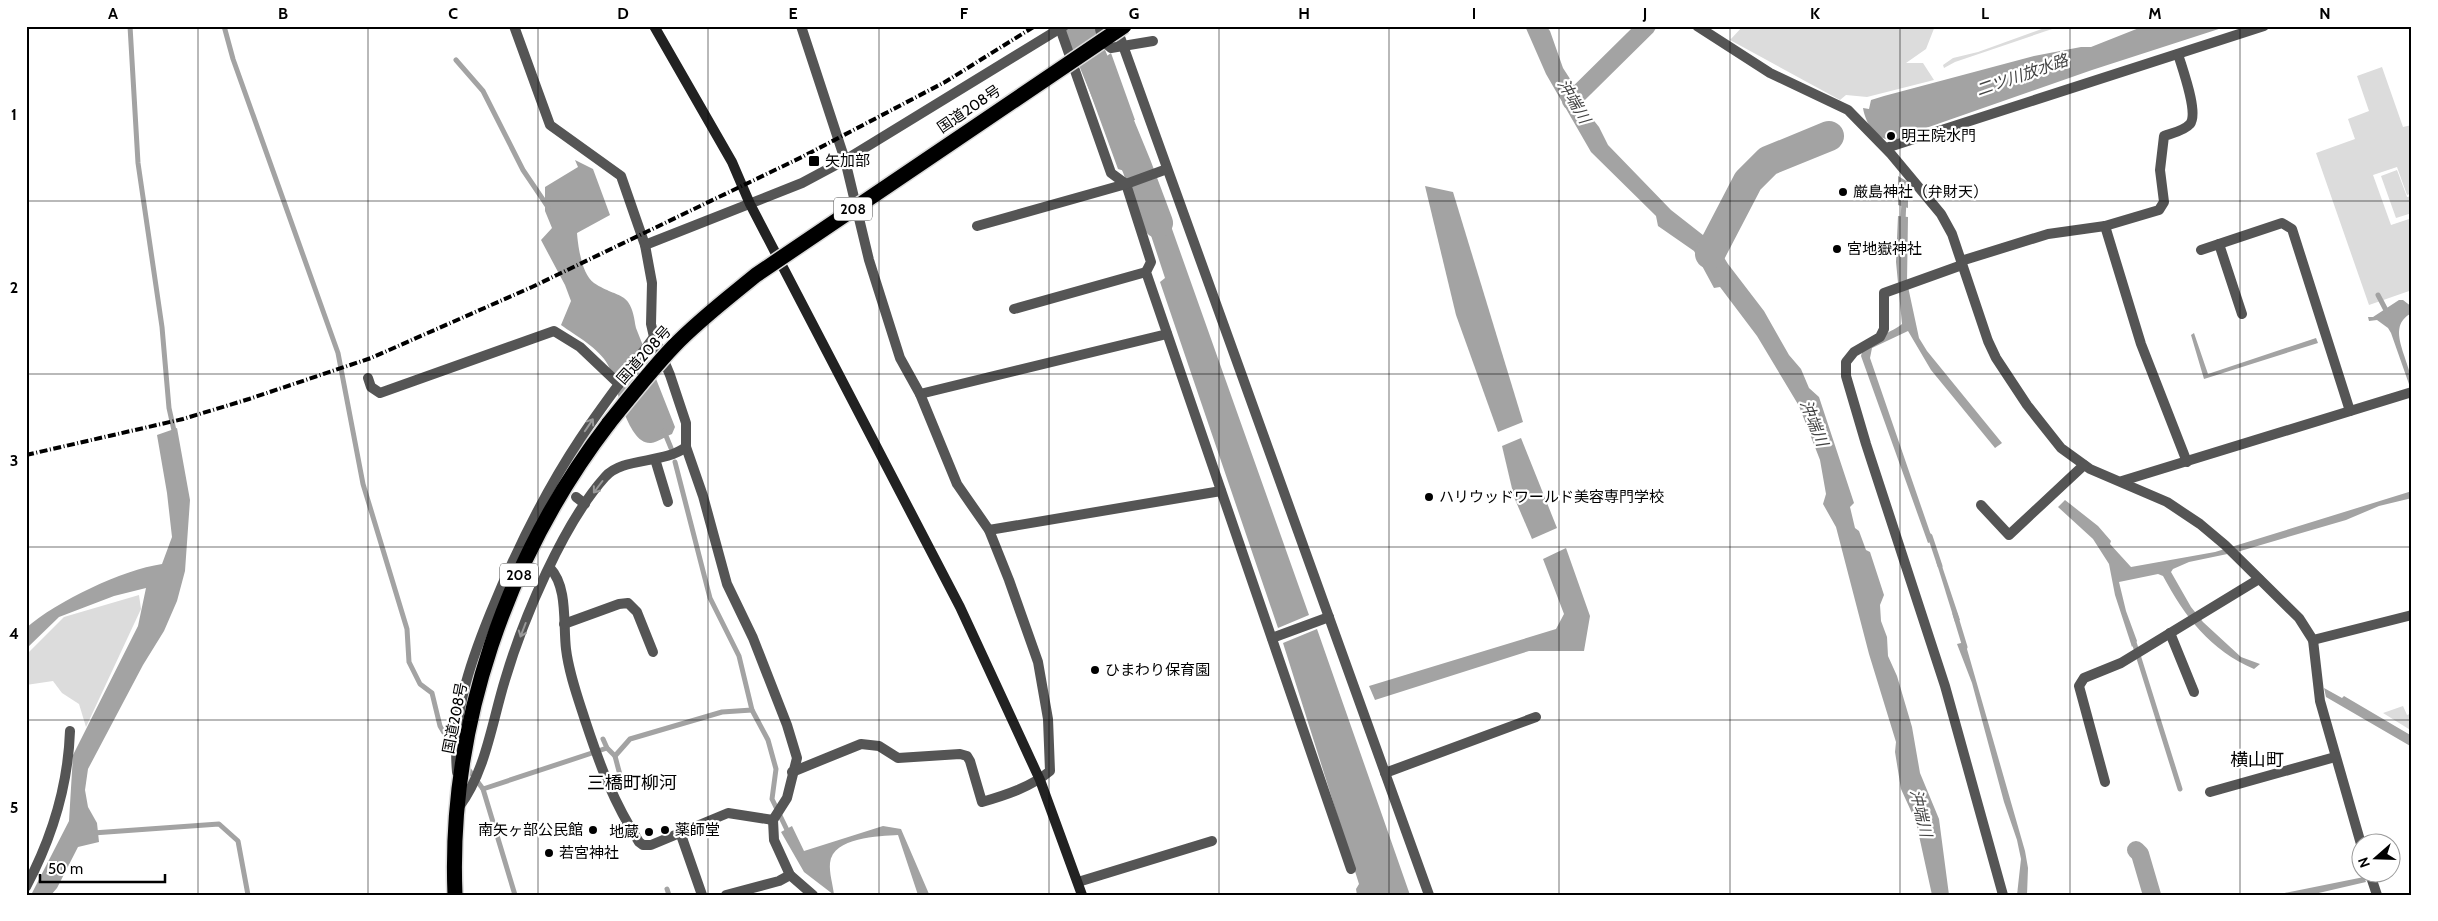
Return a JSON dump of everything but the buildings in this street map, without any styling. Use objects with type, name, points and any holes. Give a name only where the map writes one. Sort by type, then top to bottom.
[{"type":"highway","name":"国道208号","points":[[455,895],[457,810],[467,745],[484,667],[506,606],[528,554],[559,494],[609,423],[646,376],[675,345],[705,316],[756,275],[1102,33],[1124,26]]},
{"type":"street","points":[[514,26],[550,125],[622,176],[644,245],[652,283],[651,342],[670,375],[686,423],[686,447],[703,496],[727,584],[753,638],[798,758],[792,772],[787,798],[773,820],[774,840],[790,875],[813,895]]},
{"type":"street","points":[[654,26],[732,162],[750,204],[960,607],[1040,780],[1082,895]]},
{"type":"street","points":[[792,772],[861,744],[879,746],[898,758],[967,756],[982,802],[1003,796],[1040,780],[1050,771],[1048,719],[1038,662],[989,530],[957,484],[920,394],[900,358],[869,260],[845,160],[801,26]]},
{"type":"street","points":[[1116,26],[1429,895]]},
{"type":"street","points":[[1697,26],[1734,52],[1770,73],[1848,110],[1886,148],[1942,214],[1952,234],[1988,341],[1996,358],[2050,436],[2061,448],[2084,465],[2167,502],[2200,524],[2225,545],[2299,618],[2312,640],[2320,701],[2358,834]]},
{"type":"street","points":[[1886,148],[2264,26]]},
{"type":"street","points":[[644,245],[802,183],[845,160],[1062,27],[1111,173],[1126,184],[1151,262],[1146,272],[1351,869]]},
{"type":"street","points":[[1102,33],[1111,48],[1153,41]]},
{"type":"street","points":[[2003,895],[1945,686],[1866,444],[1846,376],[1846,362],[1854,352],[1880,338],[1884,329],[1884,293],[1962,263],[2063,231],[2105,226],[2160,210],[2164,202],[2160,170],[2164,136],[2184,129],[2191,123],[2193,113],[2178,54]]},
{"type":"street","points":[[976,226],[1126,184],[1168,169]]},
{"type":"street","points":[[2201,250],[2282,223],[2292,229],[2350,411]]},
{"type":"street","points":[[2105,226],[2141,344],[2187,462]]},
{"type":"street","points":[[2219,244],[2242,314]]},
{"type":"street","points":[[1014,309],[1146,272]]},
{"type":"street","points":[[368,378],[371,387],[380,393],[554,330],[580,347],[619,384]]},
{"type":"street","points":[[920,394],[1167,334]]},
{"type":"street","points":[[457,810],[456,725],[462,696],[483,632],[506,574],[554,481],[580,439],[651,342]]},
{"type":"street","points":[[2122,482],[2411,393]]},
{"type":"street","points":[[457,810],[468,796],[482,762],[506,677],[532,607],[581,501],[613,470],[678,453],[686,447]]},
{"type":"street","points":[[656,459],[668,502]]},
{"type":"street","points":[[1981,505],[2009,535],[2084,465]]},
{"type":"street","points":[[554,481],[563,488]]},
{"type":"street","points":[[989,530],[1221,491]]},
{"type":"street","points":[[550,568],[557,575],[562,592],[568,665],[596,752],[611,793],[639,842],[643,845],[651,845],[728,813],[773,820]]},
{"type":"street","points":[[2105,782],[2079,686],[2084,678],[2133,656],[2258,579]]},
{"type":"street","points":[[564,624],[618,604],[628,604],[636,612],[653,652]]},
{"type":"street","points":[[2312,640],[2412,615]]},
{"type":"street","points":[[1272,638],[1328,617]]},
{"type":"street","points":[[2170,633],[2194,692]]},
{"type":"street","points":[[1385,773],[1536,717]]},
{"type":"street","points":[[26,887],[42,856],[55,822],[62,796],[70,731]]},
{"type":"street","points":[[2210,792],[2335,757]]},
{"type":"street","points":[[680,832],[702,895]]},
{"type":"street","points":[[1078,882],[1212,841]]},
{"type":"street","points":[[726,895],[779,881],[790,875]]},
{"type":"shaded area","points":[[1743,26],[1935,26],[1926,49],[1906,63],[1923,63],[1934,80],[1867,97],[1846,95],[1840,100],[1730,40]]},
{"type":"shaded area","points":[[2050,26],[2061,26],[1955,62],[1944,68],[1943,65],[1953,58],[1978,52]]},
{"type":"shaded area","points":[[2382,67],[2403,127],[2412,125],[2412,193],[2407,195],[2397,167],[2373,175],[2391,225],[2412,218],[2412,290],[2369,305],[2316,153],[2355,139],[2348,119],[2369,111],[2357,76]]},
{"type":"shaded area","points":[[2397,170],[2407,197],[2412,196],[2412,213],[2396,218],[2381,176]]},
{"type":"shaded area","points":[[139,595],[141,609],[86,727],[79,704],[62,693],[53,681],[26,685],[26,655],[64,617]]},
{"type":"shaded area","points":[[2403,706],[2407,715],[2412,713],[2412,731],[2383,713]]},
{"type":"water","name":"沖端川","points":[[1525,26],[1546,26],[1550,31],[1563,68],[1574,85],[1583,107],[1599,127],[1608,145],[1671,210],[1717,246],[1728,264],[1764,311],[1789,355],[1801,369],[1809,388],[1819,397],[1854,503],[1850,507],[1855,528],[1859,531],[1866,550],[1870,552],[1884,595],[1880,605],[1881,621],[1887,637],[1888,656],[1897,676],[1912,727],[1920,773],[1939,819],[1949,895],[1932,895],[1916,822],[1901,789],[1895,752],[1896,742],[1869,654],[1836,527],[1823,504],[1826,494],[1820,460],[1799,406],[1757,336],[1720,287],[1714,288],[1694,251],[1658,226],[1656,216],[1591,152],[1546,74]]},
{"type":"water","name":"二ツ川放水路","points":[[2144,26],[2228,26],[2092,70],[1926,128],[1904,139],[1893,141],[1881,137],[1875,133],[1867,122],[1863,108],[1869,109],[1871,100],[2034,56],[2081,47],[2091,47]]},
{"type":"water","points":[[1111,53],[1135,120],[1131,121],[1148,166],[1131,173],[1118,169],[1083,73]]},
{"type":"water","points":[[575,160],[593,169],[610,215],[577,233],[586,274],[594,283],[623,297],[631,307],[636,328],[675,427],[672,434],[651,443],[643,441],[635,434],[604,359],[587,343],[561,325],[571,301],[565,285],[541,240],[552,228],[545,211],[545,187],[578,167]]},
{"type":"water","points":[[1898,176],[1908,182],[1908,208],[1898,205]]},
{"type":"water","points":[[1155,181],[1309,615],[1278,628],[1160,282],[1165,278],[1137,193],[1140,187]]},
{"type":"water","points":[[1425,186],[1453,192],[1523,422],[1498,432],[1456,315]]},
{"type":"water","points":[[1898,216],[1908,217],[1907,282],[1919,338],[1927,351],[2002,443],[1995,448],[1931,370],[1908,331],[1872,348],[1870,358],[1933,541],[1928,543],[1861,356],[1863,350],[1872,341],[1902,324],[1896,262]]},
{"type":"water","points":[[2399,300],[2403,300],[2412,307],[2412,313],[2404,319],[2400,327],[2399,336],[2411,377],[2412,387],[2410,387],[2388,328],[2377,320],[2369,321],[2368,317],[2373,317]]},
{"type":"water","points":[[2194,333],[2208,374],[2316,338],[2318,343],[2204,379],[2191,335]]},
{"type":"water","points":[[177,428],[190,500],[185,571],[177,601],[164,631],[143,665],[88,769],[85,790],[88,807],[97,823],[99,842],[78,847],[57,888],[51,895],[31,895],[69,821],[73,755],[138,626],[146,588],[114,596],[59,617],[26,649],[26,628],[55,607],[91,588],[128,573],[162,564],[172,537],[157,435]]},
{"type":"water","points":[[1521,438],[1557,528],[1532,539],[1514,497],[1502,446]]},
{"type":"water","points":[[2412,491],[2412,498],[2379,506],[2346,520],[2237,552],[2189,562],[2173,569],[2171,572],[2191,607],[2203,622],[2241,657],[2260,664],[2254,669],[2224,652],[2200,631],[2180,605],[2163,576],[2158,574],[2119,582],[2126,611],[2137,641],[2132,647],[2115,595],[2109,564],[2093,539],[2058,507],[2065,500],[2098,526],[2111,541],[2110,544],[2131,567],[2215,552]]},
{"type":"water","points":[[1566,548],[1590,616],[1584,651],[1529,651],[1375,700],[1369,686],[1556,629],[1564,614],[1543,559]]},
{"type":"water","points":[[1940,560],[1960,620],[1955,622],[1936,561]]},
{"type":"water","points":[[1317,629],[1410,895],[1357,895],[1356,889],[1359,884],[1283,643]]},
{"type":"water","points":[[1965,642],[2025,851],[2028,868],[2027,895],[2017,895],[2021,859],[1972,683],[1957,644]]},
{"type":"water","points":[[2324,688],[2342,698],[2344,696],[2412,736],[2412,747],[2326,697]]},
{"type":"water","points":[[792,826],[804,851],[883,826],[901,829],[929,894],[918,895],[898,835],[869,837],[848,843],[839,848],[833,854],[830,863],[834,895],[804,872],[781,832]]},
{"type":"water","points":[[2350,880],[2350,884],[2357,884],[2310,895],[2275,895]]},
{"type":"waterway","points":[[130,26],[138,163],[162,327],[169,408],[175,435]]},
{"type":"waterway","points":[[224,26],[233,59],[338,353],[363,484],[407,629],[409,662],[420,684],[432,693],[440,726],[455,751]]},
{"type":"waterway","points":[[1079,26],[1158,223]]},
{"type":"waterway","points":[[1571,101],[1647,26]]},
{"type":"waterway","points":[[456,60],[483,91],[523,170],[548,207]]},
{"type":"waterway","name":"二ツ川放水路","points":[[1710,254],[1748,181],[1768,161],[1829,136]]},
{"type":"waterway","points":[[1903,221],[1904,200]]},
{"type":"waterway","points":[[2378,295],[2388,314]]},
{"type":"waterway","points":[[664,431],[671,448]]},
{"type":"waterway","points":[[675,462],[710,598],[739,656],[752,710],[768,740],[776,769],[772,799],[788,832]]},
{"type":"waterway","points":[[1930,536],[1940,566]]},
{"type":"waterway","points":[[1955,614],[1965,647]]},
{"type":"waterway","points":[[2133,639],[2180,789]]},
{"type":"waterway","points":[[620,775],[615,756],[630,739],[722,712],[752,710]]},
{"type":"waterway","points":[[603,739],[607,748],[615,756]]},
{"type":"waterway","points":[[483,789],[607,748]]},
{"type":"waterway","points":[[466,766],[483,789],[515,895]]},
{"type":"waterway","points":[[93,833],[219,824],[238,841],[248,895]]},
{"type":"waterway","points":[[2136,850],[2140,854],[2152,895]]},
{"type":"waterway","points":[[667,889],[669,895]]},
{"type":"railway","points":[[26,455],[183,419],[371,358],[532,287],[802,157],[945,82],[1035,26]]},
{"type":"place","name":"明王院水門","points":[[1891,136]]},
{"type":"place","name":"矢加部","points":[[814,161]]},
{"type":"place","name":"厳島神社（弁財天）","points":[[1843,192]]},
{"type":"place","name":"宮地嶽神社","points":[[1837,249]]},
{"type":"place","name":"ハリウッドワールド美容専門学校","points":[[1429,497]]},
{"type":"place","name":"ひまわり保育園","points":[[1095,670]]},
{"type":"place","name":"南矢ヶ部公民館","points":[[593,830]]},
{"type":"place","name":"薬師堂","points":[[665,830]]},
{"type":"place","name":"地蔵","points":[[649,832]]},
{"type":"place","name":"若宮神社","points":[[549,853]]},
{"type":"district","name":"横山町","points":[[2257,760]]},
{"type":"district","name":"三橋町柳河","points":[[632,783]]}]
